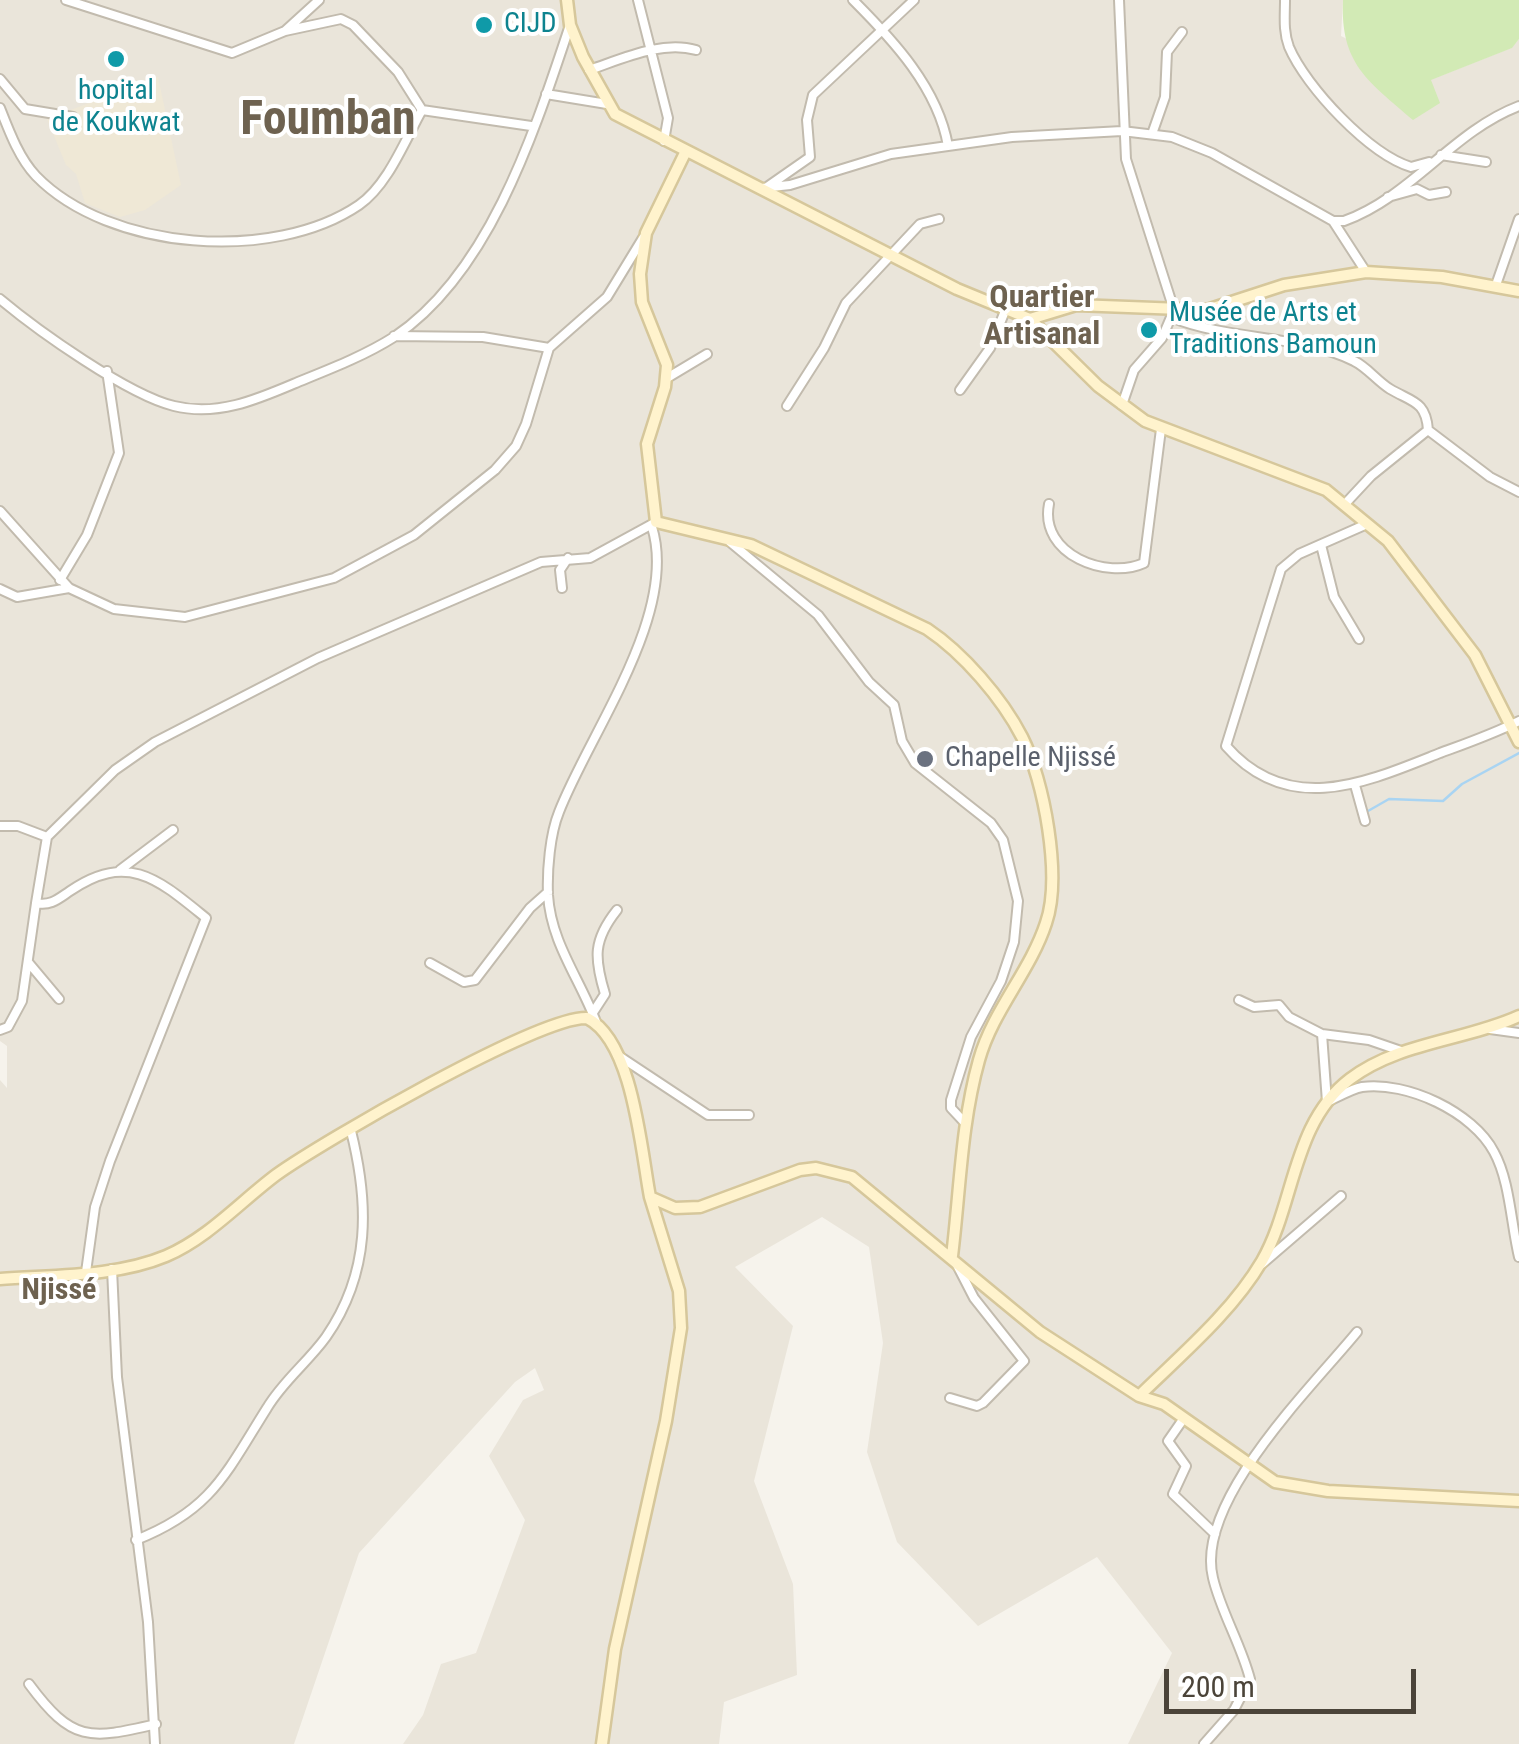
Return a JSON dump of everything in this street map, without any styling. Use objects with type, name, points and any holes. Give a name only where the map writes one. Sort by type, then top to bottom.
[{"type":"street","points":[[66,0],[232,54],[285,31],[341,19],[353,26],[398,72],[422,110],[531,126]]},
{"type":"street","points":[[285,31],[318,0]]},
{"type":"street","points":[[567,0],[570,25],[607,104]]},
{"type":"street","points":[[638,0],[668,118],[664,141]]},
{"type":"street","points":[[853,0],[882,28],[934,101],[948,146]]},
{"type":"street","points":[[764,188],[810,157],[808,109],[814,94],[914,0]]},
{"type":"street","points":[[1118,0],[1122,131],[1155,262],[1174,314],[1231,335],[1304,346],[1354,361],[1373,379],[1419,402],[1425,410],[1428,430],[1490,477],[1519,492]]},
{"type":"street","points":[[1284,0],[1289,48],[1306,77],[1339,114],[1404,165],[1418,166],[1444,154],[1486,162]]},
{"type":"street","points":[[0,299],[107,371],[172,406],[207,411],[274,392],[394,336],[438,298],[468,261],[516,170],[570,25]]},
{"type":"street","points":[[1152,134],[1165,97],[1167,52],[1182,32]]},
{"type":"street","points":[[589,70],[650,50],[680,46],[696,50]]},
{"type":"street","points":[[0,79],[25,109],[74,117]]},
{"type":"street","points":[[546,94],[607,104],[685,153],[764,188],[1005,311],[1030,319],[1122,405],[1161,429],[1310,482],[1344,505],[1403,558],[1431,602],[1470,648],[1515,723],[1519,742]]},
{"type":"street","points":[[1333,220],[1354,217],[1388,196],[1475,128],[1519,104]]},
{"type":"street","points":[[0,108],[37,177],[84,208],[140,232],[252,242],[318,227],[360,205],[378,189],[422,110]]},
{"type":"street","points":[[764,188],[790,185],[860,161],[948,146],[1122,131],[1152,134],[1212,154],[1333,220],[1366,272]]},
{"type":"street","points":[[0,512],[69,588],[114,608],[185,616],[274,597],[376,559],[414,535],[495,470],[516,446],[548,348],[607,297],[646,232],[685,153]]},
{"type":"street","points":[[1388,196],[1417,189],[1430,195],[1446,192]]},
{"type":"street","points":[[786,406],[824,348],[846,303],[920,224],[938,218]]},
{"type":"street","points":[[1496,284],[1519,219]]},
{"type":"street","points":[[602,1744],[615,1649],[679,1352],[679,1291],[650,1197],[619,1056],[594,1018],[566,962],[552,922],[548,892],[558,813],[598,738],[640,639],[656,566],[646,444],[667,378],[665,359],[639,287],[646,232]]},
{"type":"street","points":[[1030,319],[1076,305],[1174,314],[1207,310],[1284,285],[1366,272],[1496,284],[1519,291]]},
{"type":"street","points":[[960,390],[990,348],[1005,311]]},
{"type":"street","points":[[1122,405],[1134,370],[1174,314]]},
{"type":"street","points":[[394,336],[463,336],[548,348]]},
{"type":"street","points":[[667,378],[707,354]]},
{"type":"street","points":[[60,580],[87,535],[119,452],[107,371]]},
{"type":"street","points":[[1049,504],[1048,529],[1060,548],[1115,569],[1144,562],[1161,429]]},
{"type":"street","points":[[1344,505],[1371,476],[1428,430]]},
{"type":"street","points":[[0,1030],[8,1026],[22,1000],[46,837],[115,770],[155,742],[318,658],[541,562],[590,558],[654,524],[726,538],[824,578],[942,639],[1005,712],[1026,745],[1041,803],[1053,891],[1038,942],[991,1025],[966,1124],[952,1256],[974,1298],[1024,1360],[983,1403],[977,1406],[950,1398]]},
{"type":"street","points":[[1367,524],[1288,562],[1275,581],[1226,746],[1259,772],[1295,787],[1324,790],[1355,786],[1515,723]]},
{"type":"street","points":[[726,538],[818,616],[869,682],[894,705],[902,741],[915,763],[991,823],[1003,840],[1018,918],[1009,964],[970,1038],[951,1100],[951,1108],[966,1124]]},
{"type":"street","points":[[1321,545],[1334,597],[1358,639]]},
{"type":"street","points":[[562,588],[560,570],[568,558]]},
{"type":"street","points":[[0,589],[17,597],[69,588]]},
{"type":"street","points":[[1355,786],[1365,821]]},
{"type":"street","points":[[0,826],[18,826],[46,837]]},
{"type":"street","points":[[120,870],[173,830]]},
{"type":"street","points":[[36,902],[52,903],[99,872],[120,870],[155,880],[206,918],[110,1161],[96,1207],[86,1272]]},
{"type":"street","points":[[430,963],[464,982],[475,980],[530,908],[548,892]]},
{"type":"street","points":[[594,1018],[605,994],[596,969],[596,941],[617,910]]},
{"type":"street","points":[[28,962],[59,999]]},
{"type":"street","points":[[1240,1000],[1254,1007],[1279,1005],[1289,1017],[1322,1034],[1369,1040],[1400,1051]]},
{"type":"street","points":[[1259,1267],[1274,1237],[1306,1139],[1327,1102],[1347,1081],[1400,1051],[1490,1029],[1519,1016]]},
{"type":"street","points":[[0,1279],[112,1269],[176,1251],[292,1164],[351,1131],[544,1028],[576,1018],[594,1018]]},
{"type":"street","points":[[1490,1029],[1519,1033]]},
{"type":"street","points":[[1322,1034],[1327,1102]]},
{"type":"street","points":[[619,1056],[708,1116],[749,1114]]},
{"type":"street","points":[[1327,1102],[1360,1087],[1396,1088],[1472,1125],[1496,1155],[1519,1256]]},
{"type":"street","points":[[136,1540],[178,1521],[219,1487],[268,1405],[327,1336],[352,1282],[366,1228],[351,1131]]},
{"type":"street","points":[[650,1197],[688,1209],[800,1170],[835,1171],[877,1193],[1040,1332],[1139,1396],[1164,1404],[1275,1482],[1301,1489],[1519,1501]]},
{"type":"street","points":[[1139,1396],[1259,1267],[1341,1196]]},
{"type":"street","points":[[112,1269],[117,1377],[156,1724],[154,1744]]},
{"type":"street","points":[[1204,1744],[1234,1710],[1250,1678],[1212,1575],[1216,1534],[1247,1465],[1357,1332]]},
{"type":"street","points":[[1184,1418],[1168,1441],[1186,1463],[1173,1494],[1216,1534]]},
{"type":"street","points":[[29,1684],[55,1718],[76,1732],[114,1735],[156,1724]]},
{"type":"shaded area","points":[[0,0],[1343,0],[1341,36],[1430,80],[1511,48],[1519,39],[1519,1744],[1128,1744],[1172,1653],[1097,1557],[978,1626],[897,1542],[867,1452],[883,1343],[869,1247],[822,1217],[735,1267],[793,1326],[754,1481],[793,1584],[797,1675],[724,1702],[719,1744],[403,1744],[423,1715],[441,1664],[476,1653],[525,1520],[489,1456],[523,1400],[544,1390],[535,1368],[515,1382],[359,1553],[294,1744],[0,1744],[0,1080],[7,1088],[7,1046],[0,1041]]},
{"type":"shaded area","points":[[158,77],[181,185],[145,210],[120,217],[85,203],[76,174],[66,165],[47,119],[118,92],[124,103],[143,95],[139,83]]},
{"type":"green space","points":[[1343,0],[1519,0],[1519,39],[1512,48],[1431,80],[1440,103],[1413,120],[1370,82],[1352,56],[1343,22]]},
{"type":"waterway","points":[[1368,811],[1389,799],[1443,801],[1462,784],[1519,753]]},
{"type":"place","name":"CIJD","points":[[484,25]]},
{"type":"place","name":"hopital de Koukwat","points":[[116,59]]},
{"type":"place","name":"Musée de Arts et Traditions Bamoun","points":[[1149,330]]},
{"type":"place","name":"Chapelle Njissé","points":[[925,759]]},
{"type":"district","name":"Foumban","points":[[328,122]]},
{"type":"district","name":"Quartier Artisanal","points":[[1042,318]]},
{"type":"district","name":"Njissé","points":[[59,1291]]}]
